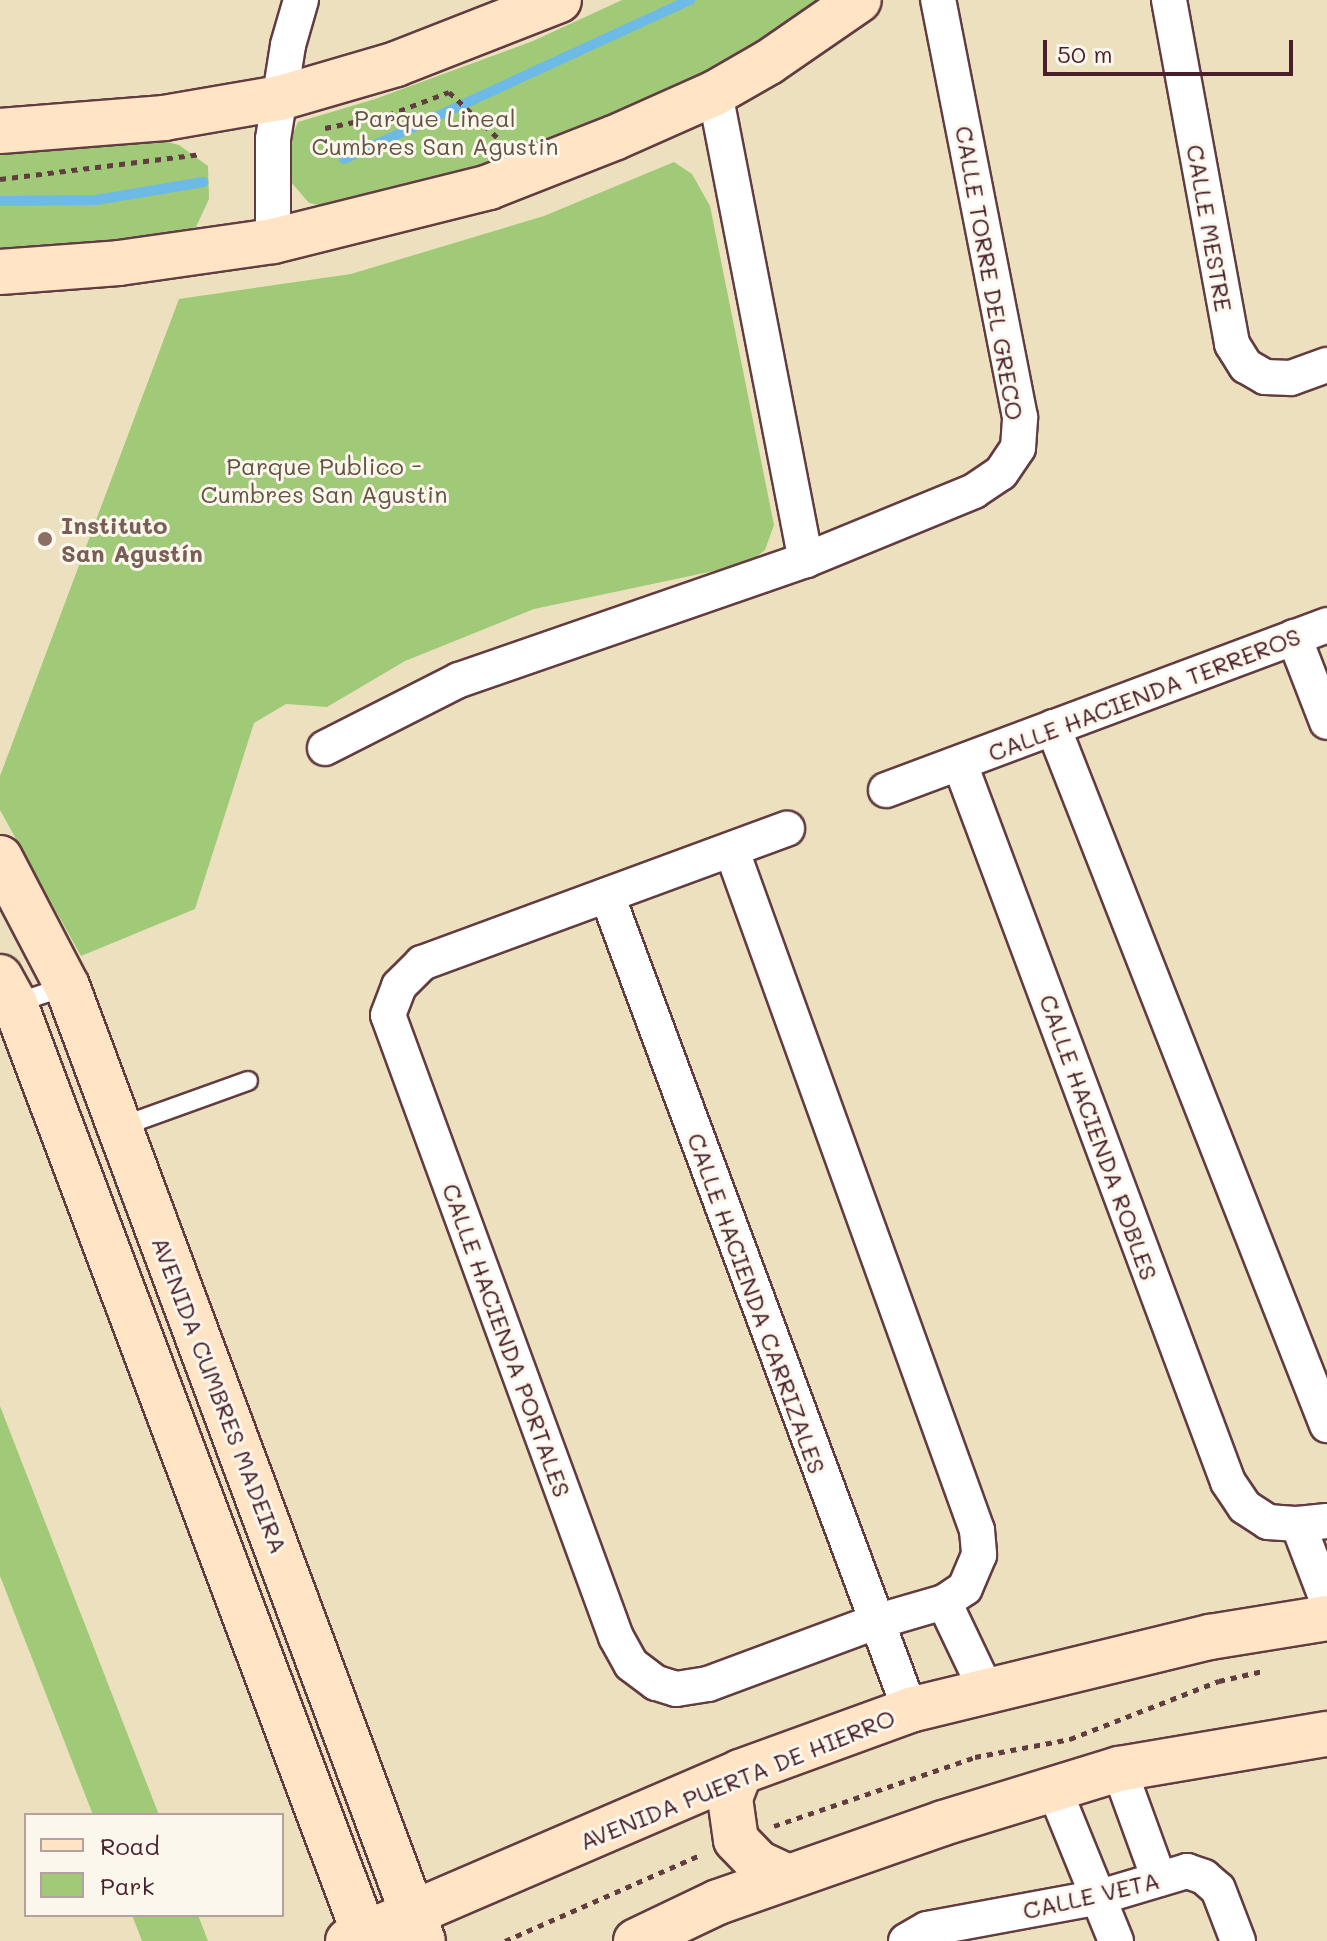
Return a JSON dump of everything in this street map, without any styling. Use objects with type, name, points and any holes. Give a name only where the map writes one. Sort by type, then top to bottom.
[{"type":"street","points":[[273,241],[276,118],[301,0]]},
{"type":"street","points":[[0,131],[164,118],[276,118],[396,64],[559,0]]},
{"type":"street","points":[[0,272],[119,263],[273,241],[489,187],[614,138],[715,93],[769,62],[859,0]]},
{"type":"street","name":"CALLE TORRE DEL GRECO","points":[[325,748],[459,680],[806,560],[974,491],[1001,473],[1018,448],[1020,417],[938,0]]},
{"type":"street","name":"CALLE MESTRE","points":[[1169,0],[1232,344],[1246,366],[1265,377],[1291,378],[1327,365]]},
{"type":"street","points":[[715,93],[806,560]]},
{"type":"street","name":"CALLE HACIENDA TERREROS","points":[[886,790],[1327,625]]},
{"type":"street","points":[[1294,637],[1327,722]]},
{"type":"street","points":[[1053,727],[1327,1425]]},
{"type":"street","name":"CALLE HACIENDA ROBLES","points":[[960,764],[1228,1482],[1245,1507],[1268,1522],[1312,1522]]},
{"type":"street","points":[[607,895],[787,829]]},
{"type":"street","points":[[732,851],[977,1530],[979,1555],[975,1571],[965,1588],[944,1602],[875,1622]]},
{"type":"street","name":"AVENIDA CUMBRES MADEIRA","points":[[0,858],[67,986],[418,1927]]},
{"type":"street","name":"CALLE HACIENDA PORTALES","points":[[607,895],[422,963],[399,986],[388,1015],[616,1637],[631,1664],[656,1683],[676,1689],[708,1684],[875,1622]]},
{"type":"street","name":"CALLE HACIENDA CARRIZALES","points":[[607,895],[910,1710]]},
{"type":"street","points":[[5,997],[360,1939]]},
{"type":"street","points":[[1312,1522],[1327,1600]]},
{"type":"street","points":[[944,1602],[986,1690]]},
{"type":"street","name":"AVENIDA PUERTA DE HIERRO","points":[[360,1939],[418,1927],[670,1803],[740,1772],[910,1710],[1210,1637],[1327,1618]]},
{"type":"street","points":[[636,1941],[718,1902],[788,1877],[1119,1769],[1327,1734]]},
{"type":"street","points":[[1119,1769],[1159,1879]]},
{"type":"street","points":[[718,1902],[724,1885],[730,1798],[740,1772]]},
{"type":"street","points":[[1054,1789],[1116,1941]]},
{"type":"street","points":[[670,1803],[727,1844],[788,1877]]},
{"type":"street","name":"CALLE VETA","points":[[906,1941],[927,1929],[1100,1897],[1187,1871],[1204,1877],[1218,1889],[1238,1941]]},
{"type":"lane","points":[[5,997],[67,986]]},
{"type":"lane","points":[[120,1127],[248,1081]]},
{"type":"path","points":[[276,118],[388,115],[449,92],[506,146]]},
{"type":"path","points":[[0,179],[214,151]]},
{"type":"path","points":[[505,1941],[727,1844],[975,1757],[1070,1739],[1219,1681],[1264,1670]]},
{"type":"green space","name":"Parque Lineal Cumbres San Agustin","points":[[622,0],[828,0],[688,83],[541,148],[446,184],[339,209],[309,203],[291,182],[285,153],[298,122],[375,99],[533,41]]},
{"type":"green space","points":[[156,139],[179,145],[208,166],[209,199],[196,227],[165,236],[0,248],[0,148]]},
{"type":"green space","name":"Parque Publico - Cumbres San Agustin","points":[[674,162],[692,174],[710,206],[774,525],[765,550],[747,564],[534,609],[405,661],[327,707],[286,704],[254,723],[195,909],[81,956],[0,810],[0,776],[179,299],[351,274],[544,216]]},
{"type":"green space","points":[[0,1406],[158,1813],[92,1813],[0,1576]]},
{"type":"green space","points":[[133,1917],[199,1917],[208,1941],[142,1941]]},
{"type":"waterway","points":[[344,159],[690,0]]},
{"type":"waterway","points":[[0,201],[96,200],[204,182]]},
{"type":"place","name":"Instituto San Agustín","points":[[45,539]]}]
